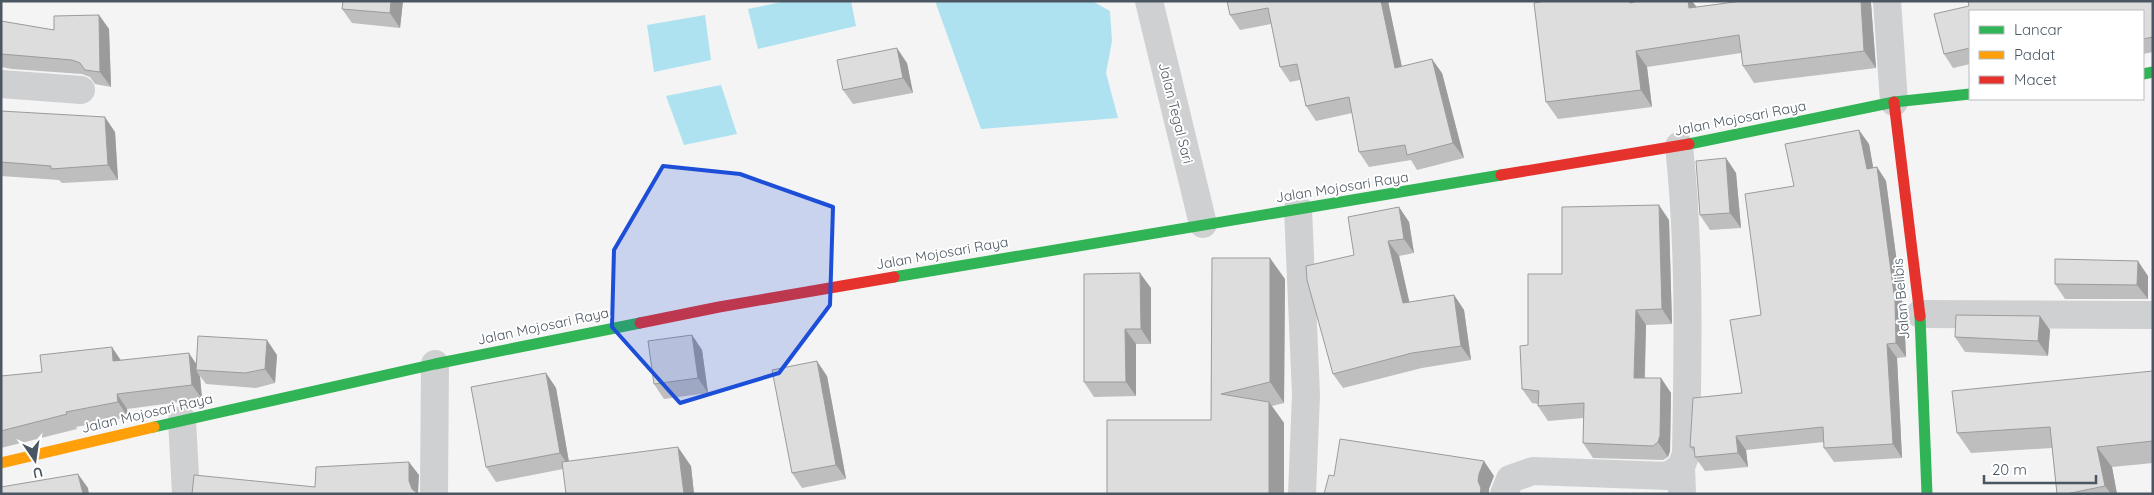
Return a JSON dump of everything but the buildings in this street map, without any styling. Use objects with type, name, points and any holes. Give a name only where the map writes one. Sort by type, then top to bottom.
[{"type":"street","name":"Jalan Tegal Sari","points":[[1149,1],[1203,224]]},
{"type":"street","points":[[1887,1],[1894,102]]},
{"type":"street","points":[[1,84],[81,90]]},
{"type":"street","name":"Jalan Mojosari Raya","points":[[1,463],[182,420],[435,364],[719,307],[1203,224],[1679,146],[1894,102],[1969,94]]},
{"type":"street","name":"Jalan Belibis","points":[[1894,102],[1920,314],[1927,494]]},
{"type":"street","points":[[1504,494],[1510,479],[1533,471],[1668,476],[1682,481],[1686,454],[1688,338],[1684,190],[1679,146]]},
{"type":"street","points":[[1298,209],[1306,395],[1302,494]]},
{"type":"street","points":[[1920,314],[2153,314]]},
{"type":"street","points":[[434,494],[435,364]]},
{"type":"street","points":[[182,420],[186,494]]},
{"type":"highlighted area","points":[[663,166],[740,174],[833,207],[830,305],[779,373],[680,403],[612,327],[614,250]]},
{"type":"water","points":[[786,1],[851,1],[856,26],[758,49],[748,9]]},
{"type":"water","points":[[935,1],[1092,1],[1110,11],[1112,41],[1106,73],[1118,118],[981,129]]},
{"type":"water","points":[[705,15],[711,60],[654,72],[647,25]]},
{"type":"water","points":[[721,85],[737,134],[684,145],[666,96]]},
{"type":"traffic: fast","points":[[2144,74],[2153,72]]},
{"type":"traffic: fast","points":[[1689,144],[1894,102],[1969,94]]},
{"type":"traffic: fast","points":[[894,277],[1501,175]]},
{"type":"traffic: fast","points":[[1920,316],[1927,494]]},
{"type":"traffic: fast","points":[[154,427],[435,364],[640,323]]},
{"type":"traffic: slow","points":[[1,463],[154,427]]},
{"type":"traffic: jam","points":[[1894,102],[1920,316]]},
{"type":"traffic: jam","points":[[1501,175],[1689,144]]},
{"type":"traffic: jam","points":[[640,323],[719,307],[894,277]]}]
